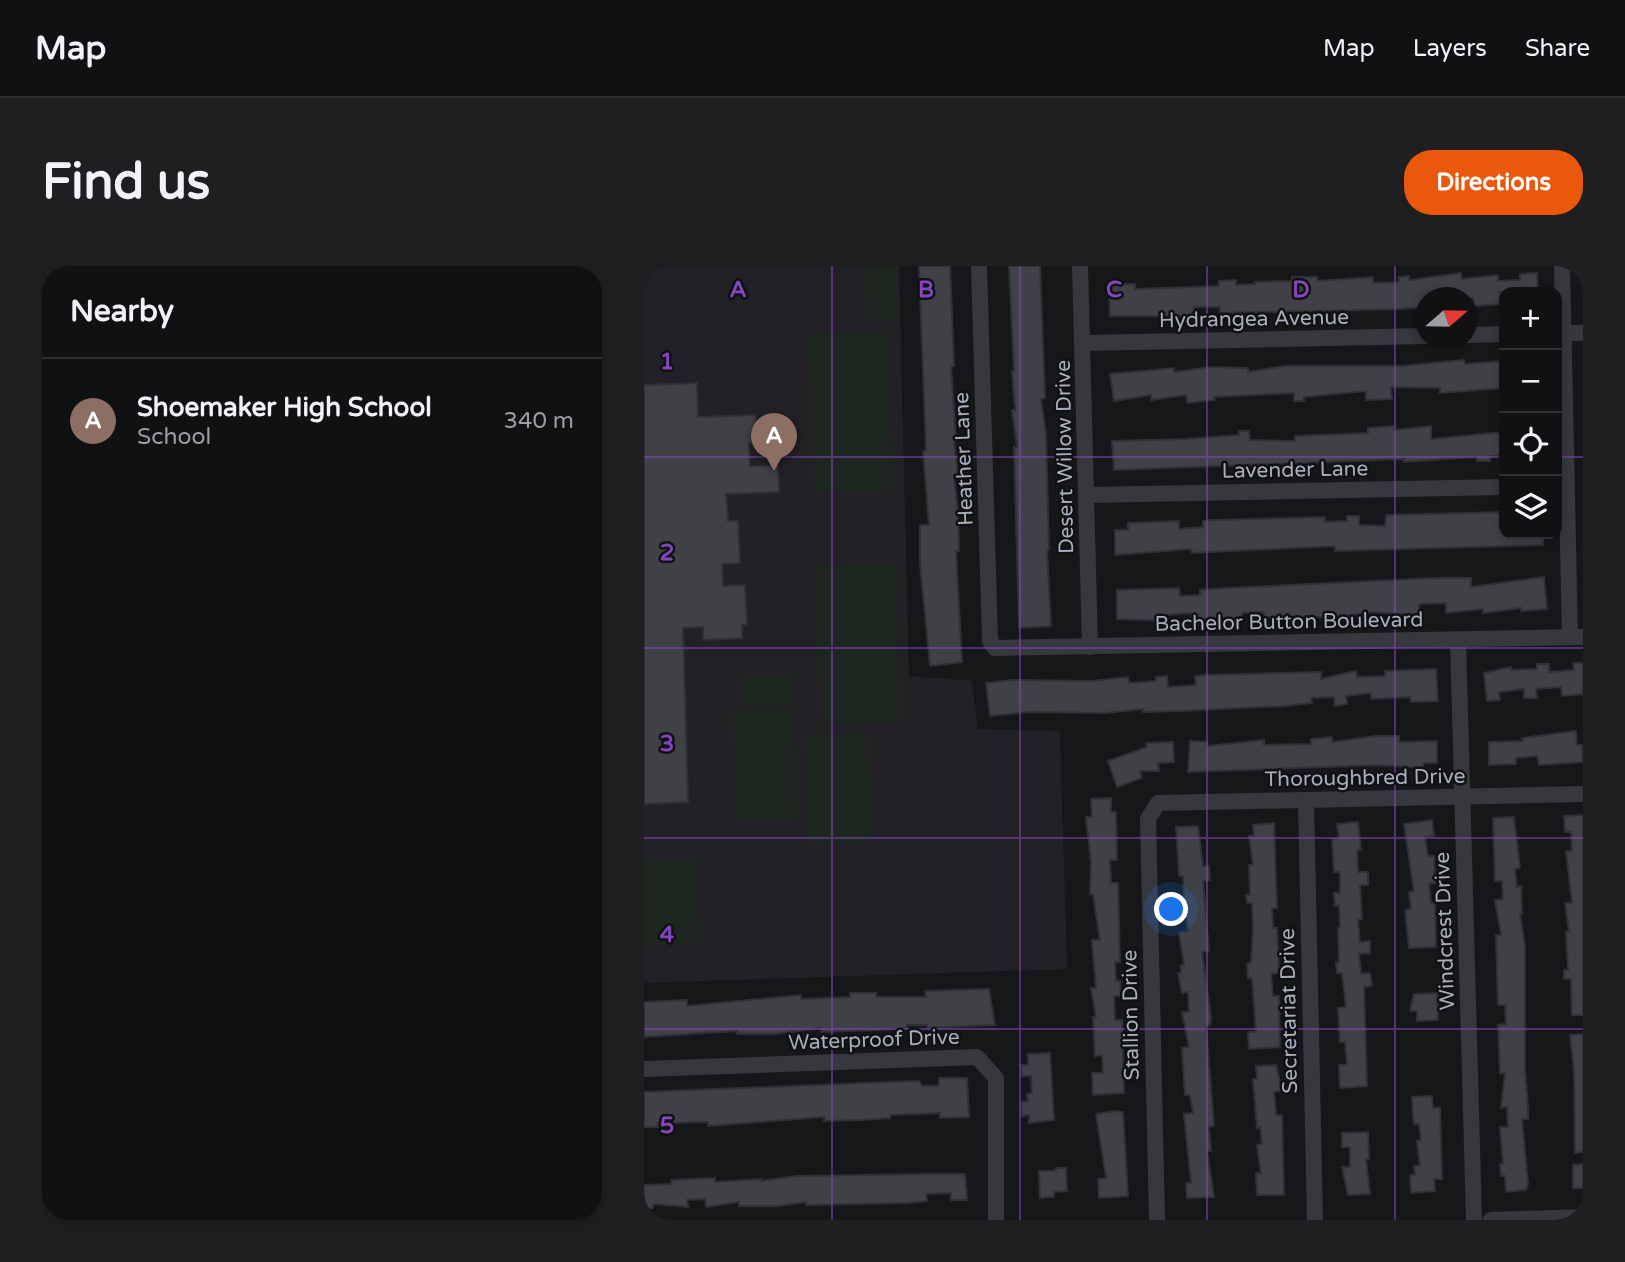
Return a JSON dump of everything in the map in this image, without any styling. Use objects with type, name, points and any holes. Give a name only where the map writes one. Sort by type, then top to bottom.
[{"type":"street","name":"Heather Lane","points":[[979,266],[990,641],[995,648]]},
{"type":"street","name":"Desert Willow Drive","points":[[1080,266],[1090,647]]},
{"type":"street","points":[[1561,287],[1562,266]]},
{"type":"street","points":[[1562,333],[1583,333]]},
{"type":"street","points":[[1478,335],[1499,334]]},
{"type":"street","name":"Hydrangea Avenue","points":[[1083,343],[1415,336]]},
{"type":"street","points":[[1561,350],[1576,637]]},
{"type":"street","name":"Lavender Lane","points":[[1087,495],[1499,486]]},
{"type":"street","name":"Bachelor Button Boulevard","points":[[995,648],[1576,637]]},
{"type":"street","name":"Windcrest Drive","points":[[1458,640],[1474,1220]]},
{"type":"street","name":"Thoroughbred Drive","points":[[1151,809],[1158,803],[1583,794]]},
{"type":"street","name":"Secretariat Drive","points":[[1306,801],[1315,1220]]},
{"type":"street","name":"Stallion Drive","points":[[1151,809],[1148,819],[1157,1220]]},
{"type":"street","name":"Waterproof Drive","points":[[644,1069],[977,1057],[996,1078],[996,1220]]},
{"type":"street","points":[[1491,1220],[1583,1217]]},
{"type":"shaded area","points":[[644,266],[899,266],[909,676],[972,681],[978,729],[1060,731],[1067,969],[644,983]]},
{"type":"shaded area","points":[[865,266],[895,266],[897,321],[868,322]]},
{"type":"shaded area","points":[[889,333],[892,491],[813,492],[810,334]]},
{"type":"shaded area","points":[[897,564],[900,722],[821,723],[817,565]]},
{"type":"shaded area","points":[[792,675],[794,705],[741,707],[740,677]]},
{"type":"shaded area","points":[[794,710],[797,819],[735,821],[732,712]]},
{"type":"shaded area","points":[[867,733],[871,842],[808,844],[804,735]]},
{"type":"shaded area","points":[[697,859],[700,944],[644,946],[644,861]]},
{"type":"building","points":[[919,266],[950,266],[954,366],[951,366],[958,476],[954,477],[958,513],[959,551],[956,551],[962,662],[930,666],[920,564],[920,525],[929,525],[923,451],[926,450]]},
{"type":"building","points":[[1009,266],[1040,266],[1045,398],[1041,399],[1046,435],[1051,626],[1019,628],[1014,447],[1017,447],[1012,410],[1015,410]]},
{"type":"building","points":[[1461,273],[1462,279],[1498,275],[1498,281],[1520,280],[1520,274],[1537,273],[1538,287],[1499,287],[1499,304],[1478,306],[1478,287],[1415,287],[1415,308],[1220,313],[1220,307],[1194,307],[1194,316],[1110,316],[1109,284],[1135,284],[1135,289],[1219,286],[1219,281],[1236,280],[1236,285],[1255,284],[1292,281],[1292,277],[1317,277],[1317,281],[1373,277],[1373,283],[1399,282],[1399,277],[1409,276],[1409,280]]},
{"type":"building","points":[[1464,360],[1465,364],[1499,361],[1499,388],[1440,393],[1440,388],[1391,387],[1392,399],[1366,400],[1366,391],[1304,397],[1304,401],[1294,401],[1294,393],[1214,397],[1215,400],[1187,403],[1186,395],[1151,400],[1151,395],[1114,401],[1110,374],[1174,368],[1174,372],[1210,367],[1248,368],[1248,372],[1285,366],[1401,366]]},
{"type":"building","points":[[697,383],[698,417],[756,415],[757,443],[749,443],[750,466],[778,466],[779,492],[726,494],[728,521],[738,521],[740,563],[722,564],[723,586],[745,585],[747,625],[742,625],[742,638],[703,640],[703,627],[683,628],[688,802],[644,804],[644,385]]},
{"type":"building","points":[[1394,426],[1394,430],[1431,426],[1431,439],[1499,432],[1499,456],[1490,456],[1490,461],[1477,461],[1477,457],[1404,462],[1404,459],[1114,470],[1112,441],[1186,439],[1239,435],[1239,431],[1249,431],[1250,440],[1295,441],[1295,436],[1368,433],[1368,428]]},
{"type":"building","points":[[1499,512],[1499,539],[1543,539],[1543,545],[1335,551],[1335,546],[1192,553],[1191,549],[1115,555],[1115,530],[1128,530],[1128,523],[1179,521],[1179,529],[1203,527],[1203,521],[1214,520],[1325,517],[1325,522],[1347,521],[1347,516],[1359,516],[1359,525],[1385,526],[1386,515]]},
{"type":"building","points":[[1544,577],[1547,609],[1521,611],[1521,608],[1483,613],[1483,609],[1446,613],[1446,603],[1419,604],[1420,614],[1409,615],[1373,612],[1337,617],[1265,617],[1264,612],[1242,613],[1242,619],[1192,620],[1191,613],[1167,615],[1168,621],[1117,619],[1117,590],[1179,588],[1180,596],[1200,595],[1200,590],[1228,588],[1435,578],[1471,578],[1471,587]]},
{"type":"building","points":[[1573,663],[1583,663],[1583,694],[1562,696],[1561,687],[1536,689],[1537,698],[1524,698],[1524,689],[1499,692],[1500,700],[1487,701],[1484,673],[1511,667],[1511,670],[1537,669],[1537,664],[1549,664],[1549,672],[1574,670]]},
{"type":"building","points":[[1436,669],[1438,701],[1411,702],[1410,697],[1371,699],[1371,693],[1346,696],[1347,704],[1335,706],[1334,697],[1311,698],[1312,703],[1285,706],[1180,711],[1143,712],[1143,709],[1105,713],[1028,712],[990,716],[986,683],[1013,680],[1092,681],[1128,677],[1129,683],[1156,681],[1156,677],[1167,676],[1168,687],[1196,685],[1195,676],[1206,675],[1321,672],[1321,679],[1356,671],[1357,677],[1385,676],[1385,671]]},
{"type":"building","points":[[1576,731],[1577,745],[1582,745],[1583,762],[1539,765],[1537,756],[1516,758],[1516,764],[1489,765],[1489,742],[1523,741],[1522,738]]},
{"type":"building","points":[[1399,736],[1399,742],[1437,741],[1437,763],[1423,763],[1423,768],[1378,765],[1188,772],[1190,741],[1207,742],[1207,746],[1264,740],[1264,745],[1311,744],[1311,739],[1332,737],[1332,742]]},
{"type":"building","points":[[1173,742],[1174,762],[1158,763],[1159,771],[1140,771],[1142,778],[1117,787],[1108,761],[1147,747],[1146,743]]},
{"type":"building","points":[[1111,798],[1111,812],[1116,812],[1117,860],[1110,860],[1111,883],[1118,883],[1120,962],[1115,962],[1116,981],[1120,981],[1121,996],[1114,996],[1115,1020],[1122,1020],[1124,1093],[1093,1095],[1092,1073],[1103,1073],[1102,1055],[1095,1056],[1093,1017],[1096,1017],[1091,988],[1096,988],[1092,940],[1100,940],[1093,894],[1090,894],[1091,862],[1086,817],[1092,817],[1091,799]]},
{"type":"building","points":[[1583,815],[1583,1015],[1572,1015],[1571,979],[1564,979],[1564,970],[1568,970],[1566,932],[1569,932],[1565,903],[1572,903],[1566,851],[1572,851],[1571,832],[1565,832],[1564,816]]},
{"type":"building","points":[[1514,817],[1520,868],[1515,869],[1517,887],[1521,886],[1520,914],[1525,947],[1525,1070],[1528,1119],[1522,1119],[1528,1184],[1526,1190],[1506,1192],[1505,1176],[1501,1176],[1500,1164],[1503,1164],[1500,1127],[1508,1127],[1507,1107],[1501,1108],[1505,1073],[1500,1073],[1498,1025],[1506,1024],[1505,1005],[1498,1005],[1496,935],[1501,935],[1495,900],[1503,899],[1502,881],[1495,881],[1493,818]]},
{"type":"building","points":[[1432,820],[1434,836],[1425,837],[1428,856],[1434,856],[1435,883],[1429,884],[1431,903],[1435,903],[1436,947],[1409,948],[1405,910],[1411,909],[1409,892],[1414,891],[1404,824]]},
{"type":"building","points":[[1358,822],[1361,850],[1357,850],[1358,872],[1368,872],[1368,885],[1360,885],[1360,942],[1370,941],[1370,953],[1359,954],[1361,974],[1370,973],[1372,986],[1364,987],[1367,1086],[1340,1088],[1339,1065],[1347,1065],[1345,1042],[1340,1042],[1338,1008],[1346,1007],[1342,973],[1337,973],[1336,963],[1339,962],[1340,928],[1339,905],[1335,906],[1334,893],[1340,893],[1340,872],[1334,872],[1332,839],[1339,838],[1337,824]]},
{"type":"building","points":[[1274,823],[1277,908],[1272,908],[1273,928],[1277,928],[1279,973],[1271,974],[1273,996],[1279,996],[1280,1047],[1249,1049],[1248,1032],[1256,1032],[1252,978],[1248,978],[1247,964],[1251,963],[1253,929],[1252,903],[1247,903],[1246,895],[1250,895],[1249,865],[1253,865],[1249,836],[1254,836],[1253,825]]},
{"type":"building","points":[[1198,826],[1203,866],[1209,866],[1210,880],[1203,881],[1209,951],[1202,952],[1211,1017],[1210,1025],[1206,1026],[1214,1126],[1209,1127],[1211,1151],[1207,1151],[1214,1197],[1187,1198],[1186,1183],[1191,1183],[1184,1114],[1193,1113],[1190,1095],[1185,1095],[1182,1048],[1189,1047],[1182,1012],[1189,1012],[1188,992],[1182,993],[1178,973],[1181,973],[1181,965],[1184,965],[1179,933],[1188,931],[1186,912],[1180,912],[1179,897],[1184,897],[1183,876],[1179,876],[1176,827]]},
{"type":"building","points":[[989,989],[995,1025],[927,1028],[927,1025],[907,1025],[907,1028],[878,1030],[821,1032],[821,1028],[776,1034],[737,1034],[737,1031],[644,1037],[644,1002],[687,1000],[687,1006],[801,995],[801,999],[850,997],[850,993],[876,993],[876,997],[926,997],[925,991]]},
{"type":"building","points":[[1437,993],[1438,1020],[1417,1021],[1417,1011],[1410,1011],[1414,994]]},
{"type":"building","points":[[1583,1034],[1583,1152],[1575,1153],[1574,1072],[1570,1035]]},
{"type":"building","points":[[1050,1053],[1054,1120],[1029,1123],[1029,1115],[1022,1116],[1021,1102],[1028,1101],[1027,1094],[1032,1093],[1031,1076],[1022,1076],[1021,1065],[1028,1065],[1028,1054]]},
{"type":"building","points":[[1276,1065],[1282,1091],[1274,1092],[1276,1115],[1282,1115],[1284,1195],[1257,1195],[1256,1173],[1261,1173],[1257,1145],[1262,1144],[1260,1127],[1257,1128],[1253,1079],[1257,1079],[1256,1066]]},
{"type":"building","points":[[939,1078],[967,1078],[969,1117],[940,1118],[940,1113],[890,1115],[890,1118],[861,1120],[824,1121],[824,1117],[708,1126],[708,1122],[658,1123],[658,1127],[644,1127],[644,1092],[919,1081],[922,1086],[939,1086]]},
{"type":"building","points":[[1432,1096],[1433,1108],[1440,1108],[1442,1179],[1434,1179],[1435,1191],[1411,1193],[1410,1175],[1415,1175],[1414,1166],[1420,1166],[1417,1141],[1421,1140],[1419,1124],[1414,1124],[1412,1097]]},
{"type":"building","points":[[1123,1112],[1128,1196],[1099,1198],[1098,1179],[1106,1178],[1096,1114]]},
{"type":"building","points":[[1368,1132],[1369,1159],[1366,1159],[1370,1194],[1348,1195],[1342,1167],[1350,1167],[1350,1147],[1342,1147],[1342,1133]]},
{"type":"building","points":[[1583,1164],[1583,1188],[1573,1188],[1573,1165]]},
{"type":"building","points":[[1056,1168],[1066,1168],[1067,1191],[1054,1192],[1054,1197],[1040,1198],[1039,1171],[1056,1171]]},
{"type":"building","points":[[965,1174],[967,1200],[951,1200],[951,1193],[926,1194],[927,1201],[907,1203],[806,1205],[806,1202],[778,1206],[739,1206],[739,1202],[706,1207],[705,1199],[687,1200],[688,1207],[653,1204],[653,1208],[644,1209],[644,1185],[672,1184],[671,1180],[715,1178],[715,1182],[761,1181],[797,1176]]},
{"type":"place","name":"Shoemaker High School","points":[[774,471]]}]
